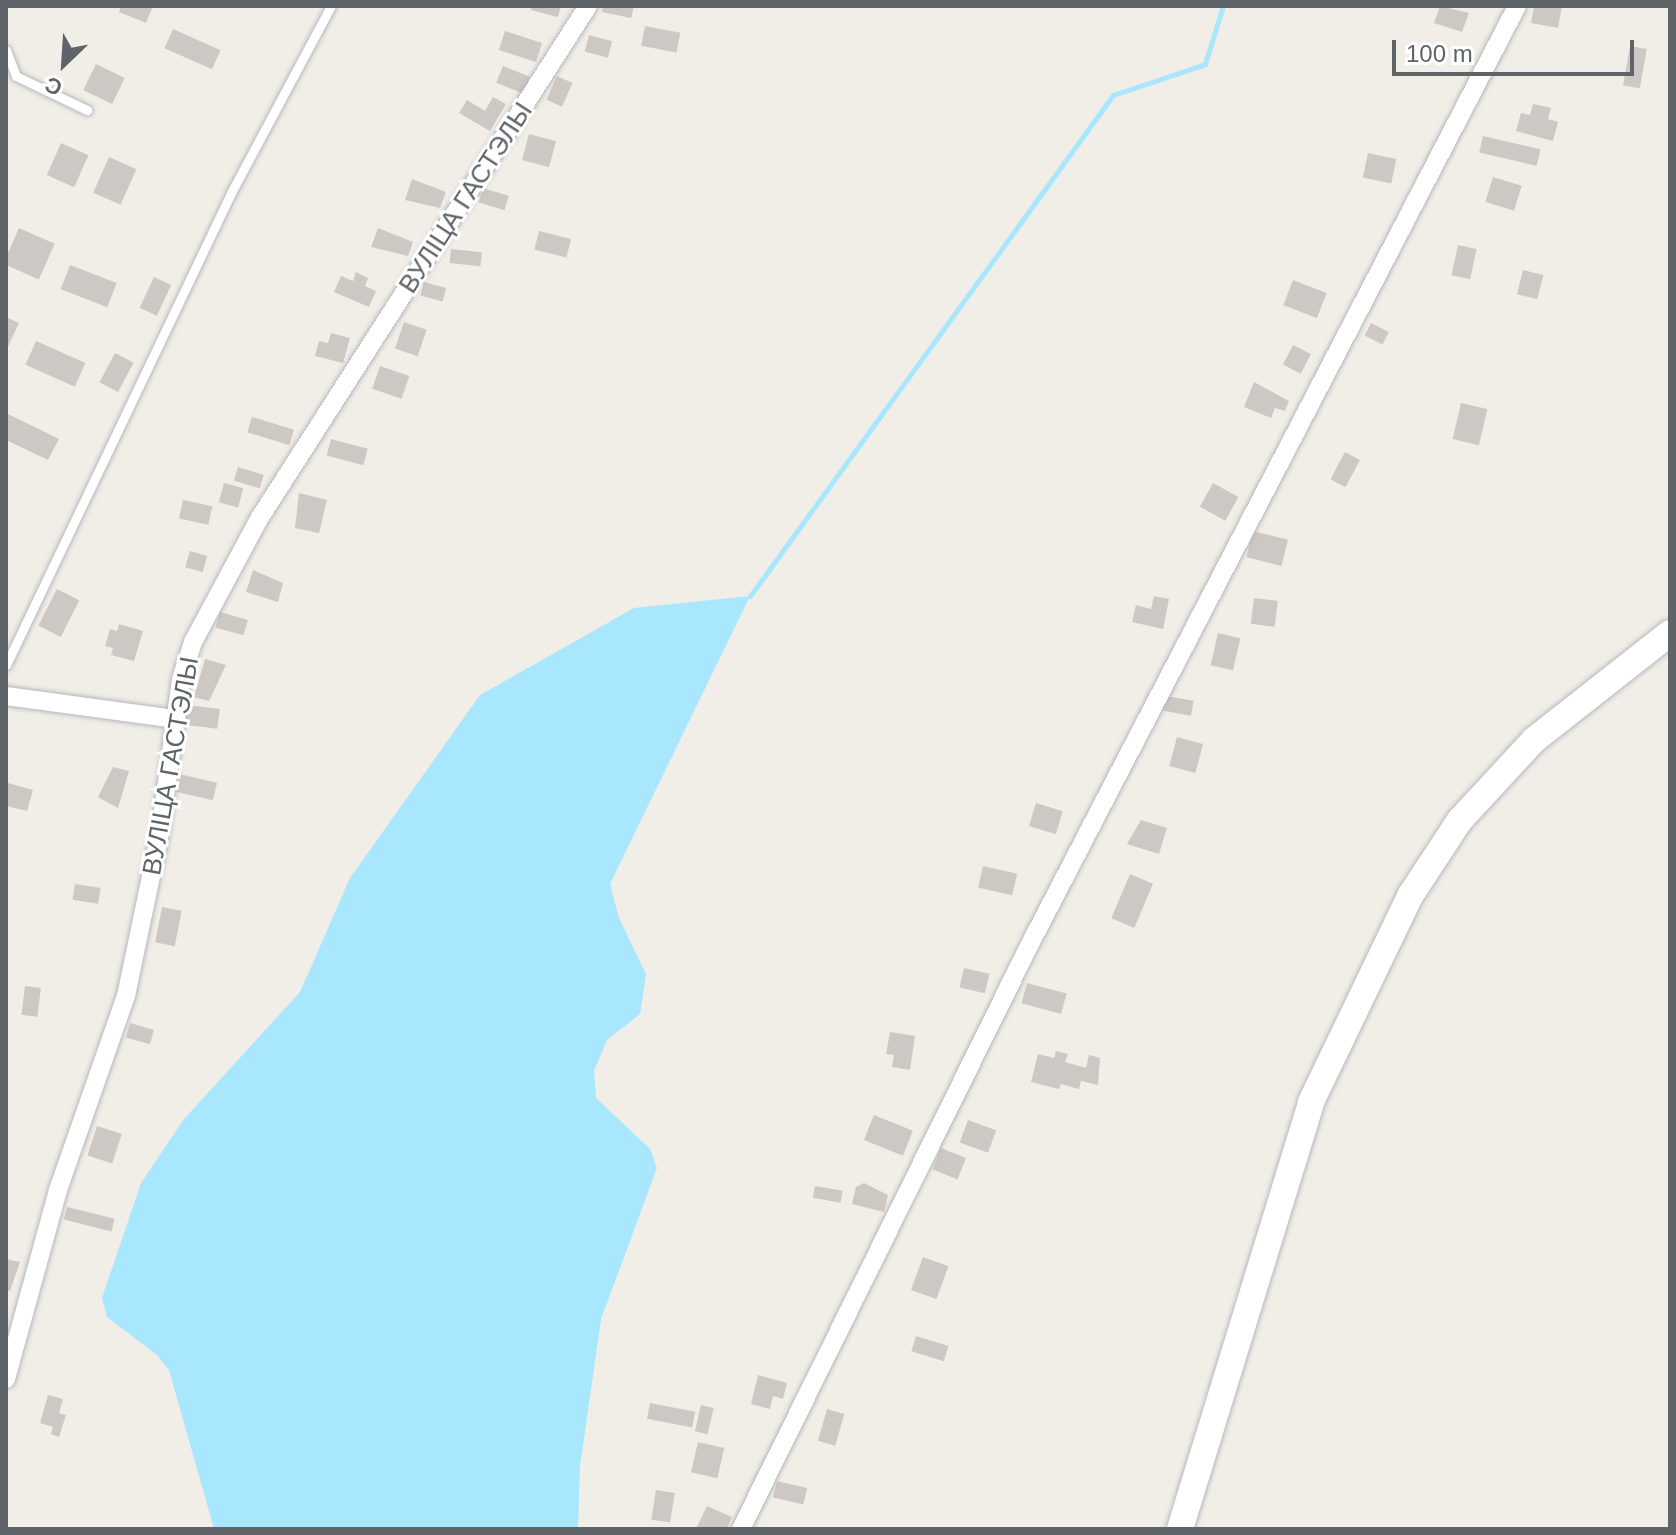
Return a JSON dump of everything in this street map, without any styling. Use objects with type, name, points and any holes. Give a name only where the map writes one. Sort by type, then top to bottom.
[{"type":"street","name":"ВУЛІЦА ГАСТЭЛЫ","points":[[6,1379],[58,1190],[126,996],[160,833],[176,719],[193,642],[259,519],[588,6]]},
{"type":"street","points":[[741,1529],[1030,944],[1517,6]]},
{"type":"street","points":[[1180,1529],[1311,1102],[1410,896],[1460,820],[1534,740],[1670,633]]},
{"type":"street","points":[[6,696],[176,719]]},
{"type":"lane","points":[[6,665],[231,193],[331,6]]},
{"type":"lane","points":[[6,50],[16,76],[87,110]]},
{"type":"water","points":[[750,596],[610,884],[619,918],[646,974],[640,1014],[607,1040],[594,1071],[596,1098],[650,1149],[657,1168],[601,1319],[580,1466],[578,1529],[214,1529],[169,1370],[157,1355],[107,1317],[102,1298],[141,1183],[184,1119],[300,992],[350,878],[480,695],[634,608]]},
{"type":"building","points":[[121,6],[153,6],[146,23],[119,12]]},
{"type":"building","points":[[532,6],[561,6],[558,17],[531,10]]},
{"type":"building","points":[[603,6],[634,6],[631,18],[602,12]]},
{"type":"building","points":[[1440,6],[1469,13],[1462,32],[1434,23]]},
{"type":"building","points":[[1534,6],[1562,6],[1558,28],[1531,23]]},
{"type":"building","points":[[645,26],[680,33],[677,53],[641,46]]},
{"type":"building","points":[[173,29],[221,50],[212,69],[164,48]]},
{"type":"building","points":[[505,31],[542,43],[536,62],[499,50]]},
{"type":"building","points":[[589,35],[612,41],[608,58],[585,51]]},
{"type":"building","points":[[1630,46],[1647,49],[1640,88],[1623,85]]},
{"type":"building","points":[[96,64],[125,78],[112,104],[83,90]]},
{"type":"building","points":[[503,66],[530,77],[523,94],[496,83]]},
{"type":"building","points":[[557,76],[573,83],[562,107],[546,100]]},
{"type":"building","points":[[493,97],[506,104],[490,131],[459,113],[467,100],[485,111]]},
{"type":"building","points":[[1533,104],[1551,108],[1548,119],[1558,122],[1553,141],[1516,131],[1521,113],[1530,115]]},
{"type":"building","points":[[529,134],[556,141],[549,167],[522,160]]},
{"type":"building","points":[[1483,136],[1540,149],[1537,166],[1479,153]]},
{"type":"building","points":[[61,143],[88,155],[74,187],[47,175]]},
{"type":"building","points":[[1368,153],[1396,159],[1391,183],[1363,177]]},
{"type":"building","points":[[109,157],[136,169],[121,205],[93,193]]},
{"type":"building","points":[[1493,177],[1522,186],[1514,211],[1485,202]]},
{"type":"building","points":[[412,179],[446,192],[440,208],[405,200]]},
{"type":"building","points":[[483,188],[509,196],[504,210],[479,202]]},
{"type":"building","points":[[19,228],[55,244],[39,279],[6,265],[6,257]]},
{"type":"building","points":[[378,228],[413,242],[408,256],[371,247]]},
{"type":"building","points":[[539,231],[571,239],[566,257],[534,249]]},
{"type":"building","points":[[1458,245],[1477,249],[1470,279],[1452,275]]},
{"type":"building","points":[[451,249],[482,252],[480,266],[450,263]]},
{"type":"building","points":[[70,265],[117,283],[107,307],[61,289]]},
{"type":"building","points":[[1523,270],[1543,275],[1537,299],[1517,294]]},
{"type":"building","points":[[356,272],[368,278],[365,286],[376,291],[369,307],[334,292],[341,276],[353,281]]},
{"type":"building","points":[[154,277],[171,285],[157,316],[140,308]]},
{"type":"building","points":[[1293,280],[1327,293],[1317,318],[1283,305]]},
{"type":"building","points":[[424,282],[446,288],[443,301],[420,296]]},
{"type":"building","points":[[6,317],[19,323],[6,351]]},
{"type":"building","points":[[404,322],[427,330],[418,356],[395,348]]},
{"type":"building","points":[[1371,323],[1389,332],[1382,345],[1365,335]]},
{"type":"building","points":[[331,333],[350,338],[343,363],[315,356],[319,341],[328,343]]},
{"type":"building","points":[[36,341],[85,363],[75,387],[25,365]]},
{"type":"building","points":[[1293,345],[1311,354],[1301,374],[1283,365]]},
{"type":"building","points":[[115,353],[134,363],[118,392],[100,382]]},
{"type":"building","points":[[380,366],[409,376],[401,399],[372,389]]},
{"type":"building","points":[[1254,382],[1289,401],[1285,411],[1275,408],[1271,418],[1244,407]]},
{"type":"building","points":[[1461,403],[1487,409],[1479,445],[1453,439]]},
{"type":"building","points":[[6,413],[59,439],[48,460],[6,440]]},
{"type":"building","points":[[252,417],[294,430],[289,445],[247,432]]},
{"type":"building","points":[[331,439],[368,449],[363,465],[327,455]]},
{"type":"building","points":[[1345,452],[1360,460],[1345,487],[1330,479]]},
{"type":"building","points":[[238,467],[264,475],[260,488],[234,480]]},
{"type":"building","points":[[224,483],[243,488],[238,507],[219,502]]},
{"type":"building","points":[[1213,483],[1238,497],[1225,521],[1200,507]]},
{"type":"building","points":[[299,493],[327,500],[319,533],[295,528]]},
{"type":"building","points":[[183,500],[212,506],[208,525],[179,519]]},
{"type":"building","points":[[1253,531],[1288,540],[1281,566],[1246,557]]},
{"type":"building","points":[[190,551],[207,556],[203,572],[185,567]]},
{"type":"building","points":[[253,570],[283,583],[278,602],[246,592]]},
{"type":"building","points":[[57,589],[79,600],[61,637],[38,626]]},
{"type":"building","points":[[1154,596],[1169,599],[1163,629],[1132,622],[1136,605],[1151,609]]},
{"type":"building","points":[[1254,598],[1278,601],[1275,627],[1251,624]]},
{"type":"building","points":[[220,612],[248,620],[243,635],[216,627]]},
{"type":"building","points":[[119,624],[143,631],[134,661],[111,655],[113,648],[105,646],[110,629],[117,631]]},
{"type":"building","points":[[1218,633],[1240,638],[1233,670],[1211,665]]},
{"type":"building","points":[[205,659],[226,665],[209,701],[194,697]]},
{"type":"building","points":[[1166,696],[1194,701],[1191,716],[1163,711]]},
{"type":"building","points":[[187,705],[220,709],[217,729],[185,725]]},
{"type":"building","points":[[1177,737],[1203,744],[1195,773],[1169,766]]},
{"type":"building","points":[[113,767],[129,771],[118,808],[98,797]]},
{"type":"building","points":[[179,774],[217,783],[213,800],[175,792]]},
{"type":"building","points":[[8,783],[33,790],[27,811],[6,806]]},
{"type":"building","points":[[1036,803],[1063,811],[1056,834],[1029,826]]},
{"type":"building","points":[[1141,820],[1167,828],[1159,854],[1127,844]]},
{"type":"building","points":[[983,866],[1017,874],[1012,895],[978,887]]},
{"type":"building","points":[[1130,874],[1153,884],[1134,928],[1111,918]]},
{"type":"building","points":[[75,884],[101,888],[98,904],[72,900]]},
{"type":"building","points":[[162,907],[182,911],[175,946],[155,942]]},
{"type":"building","points":[[964,968],[989,974],[985,993],[960,987]]},
{"type":"building","points":[[1027,983],[1067,994],[1061,1014],[1022,1003]]},
{"type":"building","points":[[25,986],[41,988],[37,1017],[21,1015]]},
{"type":"building","points":[[130,1023],[154,1030],[150,1044],[126,1037]]},
{"type":"building","points":[[890,1032],[915,1036],[910,1070],[892,1067],[894,1055],[886,1054]]},
{"type":"building","points":[[1056,1051],[1068,1054],[1065,1062],[1086,1068],[1089,1055],[1100,1058],[1098,1085],[1081,1081],[1079,1089],[1061,1084],[1059,1089],[1031,1082],[1038,1054],[1054,1058]]},
{"type":"building","points":[[874,1115],[913,1131],[903,1156],[864,1140]]},
{"type":"building","points":[[968,1120],[996,1130],[988,1153],[960,1143]]},
{"type":"building","points":[[97,1126],[122,1134],[112,1164],[87,1155]]},
{"type":"building","points":[[941,1148],[966,1158],[957,1179],[932,1169]]},
{"type":"building","points":[[864,1183],[888,1195],[884,1212],[852,1204],[856,1187]]},
{"type":"building","points":[[815,1186],[843,1191],[840,1203],[813,1198]]},
{"type":"building","points":[[67,1207],[115,1219],[111,1231],[64,1220]]},
{"type":"building","points":[[923,1257],[948,1266],[936,1299],[911,1290]]},
{"type":"building","points":[[6,1259],[20,1262],[10,1291],[6,1290]]},
{"type":"building","points":[[916,1336],[949,1346],[944,1361],[911,1351]]},
{"type":"building","points":[[758,1375],[787,1383],[783,1399],[773,1396],[770,1409],[751,1404]]},
{"type":"building","points":[[48,1395],[63,1399],[59,1413],[66,1415],[59,1437],[51,1434],[53,1427],[40,1423]]},
{"type":"building","points":[[650,1403],[695,1412],[692,1427],[647,1419]]},
{"type":"building","points":[[701,1405],[714,1408],[708,1434],[695,1431]]},
{"type":"building","points":[[827,1409],[844,1414],[835,1446],[818,1441]]},
{"type":"building","points":[[698,1442],[724,1448],[717,1478],[691,1472]]},
{"type":"building","points":[[777,1481],[807,1488],[803,1505],[773,1498]]},
{"type":"building","points":[[656,1490],[675,1493],[670,1523],[651,1520]]},
{"type":"building","points":[[707,1506],[732,1517],[727,1529],[696,1529]]},
{"type":"waterway","points":[[750,596],[1113,95],[1205,64],[1223,6]]}]
